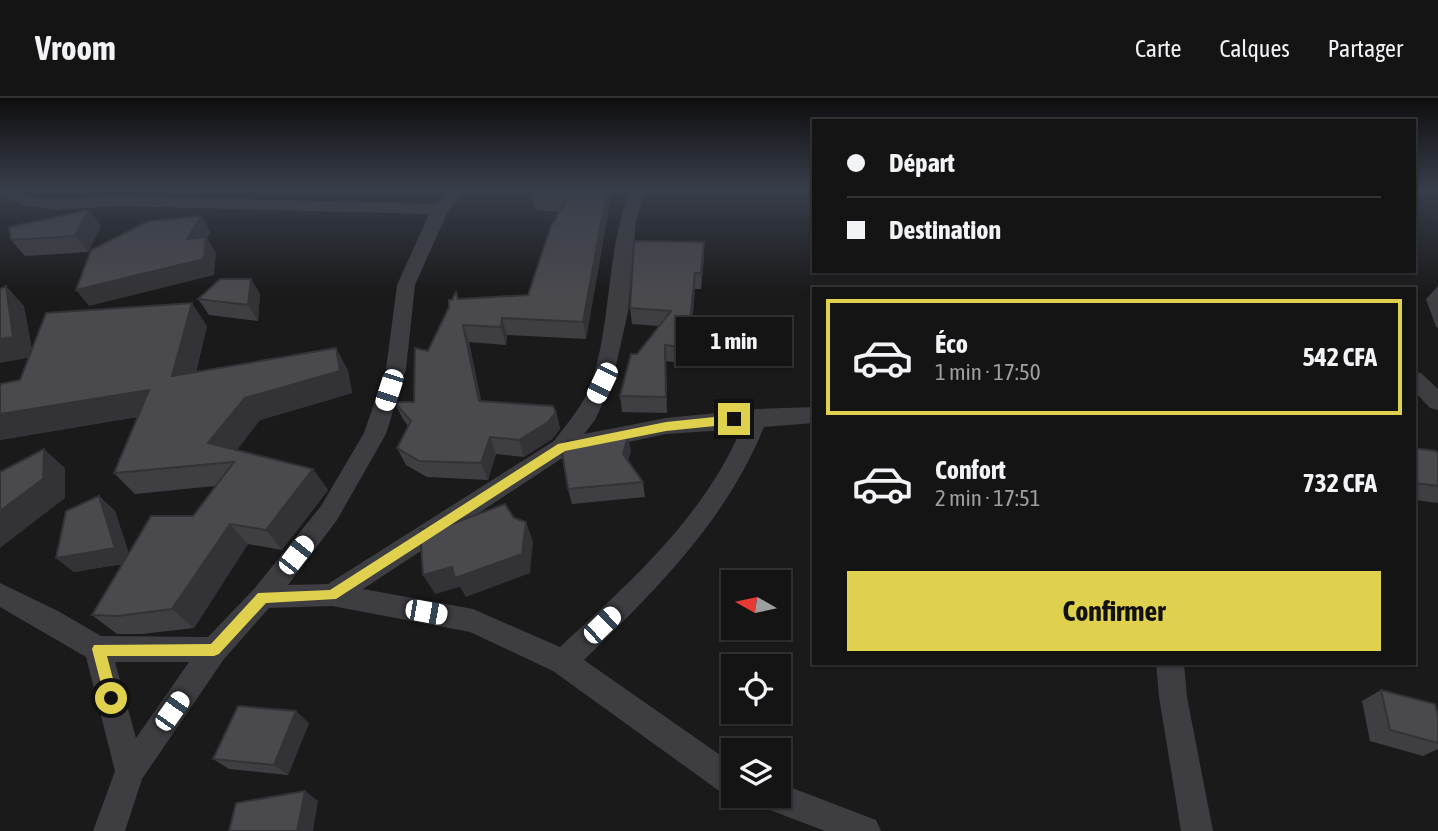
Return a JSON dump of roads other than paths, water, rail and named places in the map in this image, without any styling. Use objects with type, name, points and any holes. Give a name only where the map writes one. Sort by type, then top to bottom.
[{"type":"street","points":[[109,831],[130,771],[214,650],[263,597],[330,513],[375,434],[396,369],[406,285],[433,224]]},
{"type":"street","points":[[332,595],[562,447],[587,414],[602,383],[618,312],[627,224]]},
{"type":"street","points":[[1416,380],[1438,402]]},
{"type":"street","points":[[562,447],[666,426],[757,417],[812,415]]},
{"type":"street","points":[[564,662],[622,607],[718,497],[757,417]]},
{"type":"street","points":[[0,594],[49,619],[98,649],[214,650]]},
{"type":"street","points":[[263,597],[332,595],[473,621],[564,662],[721,773]]},
{"type":"street","points":[[98,649],[130,771]]},
{"type":"street","points":[[1170,665],[1173,697],[1197,831]]},
{"type":"street","points":[[791,803],[865,831]]}]
